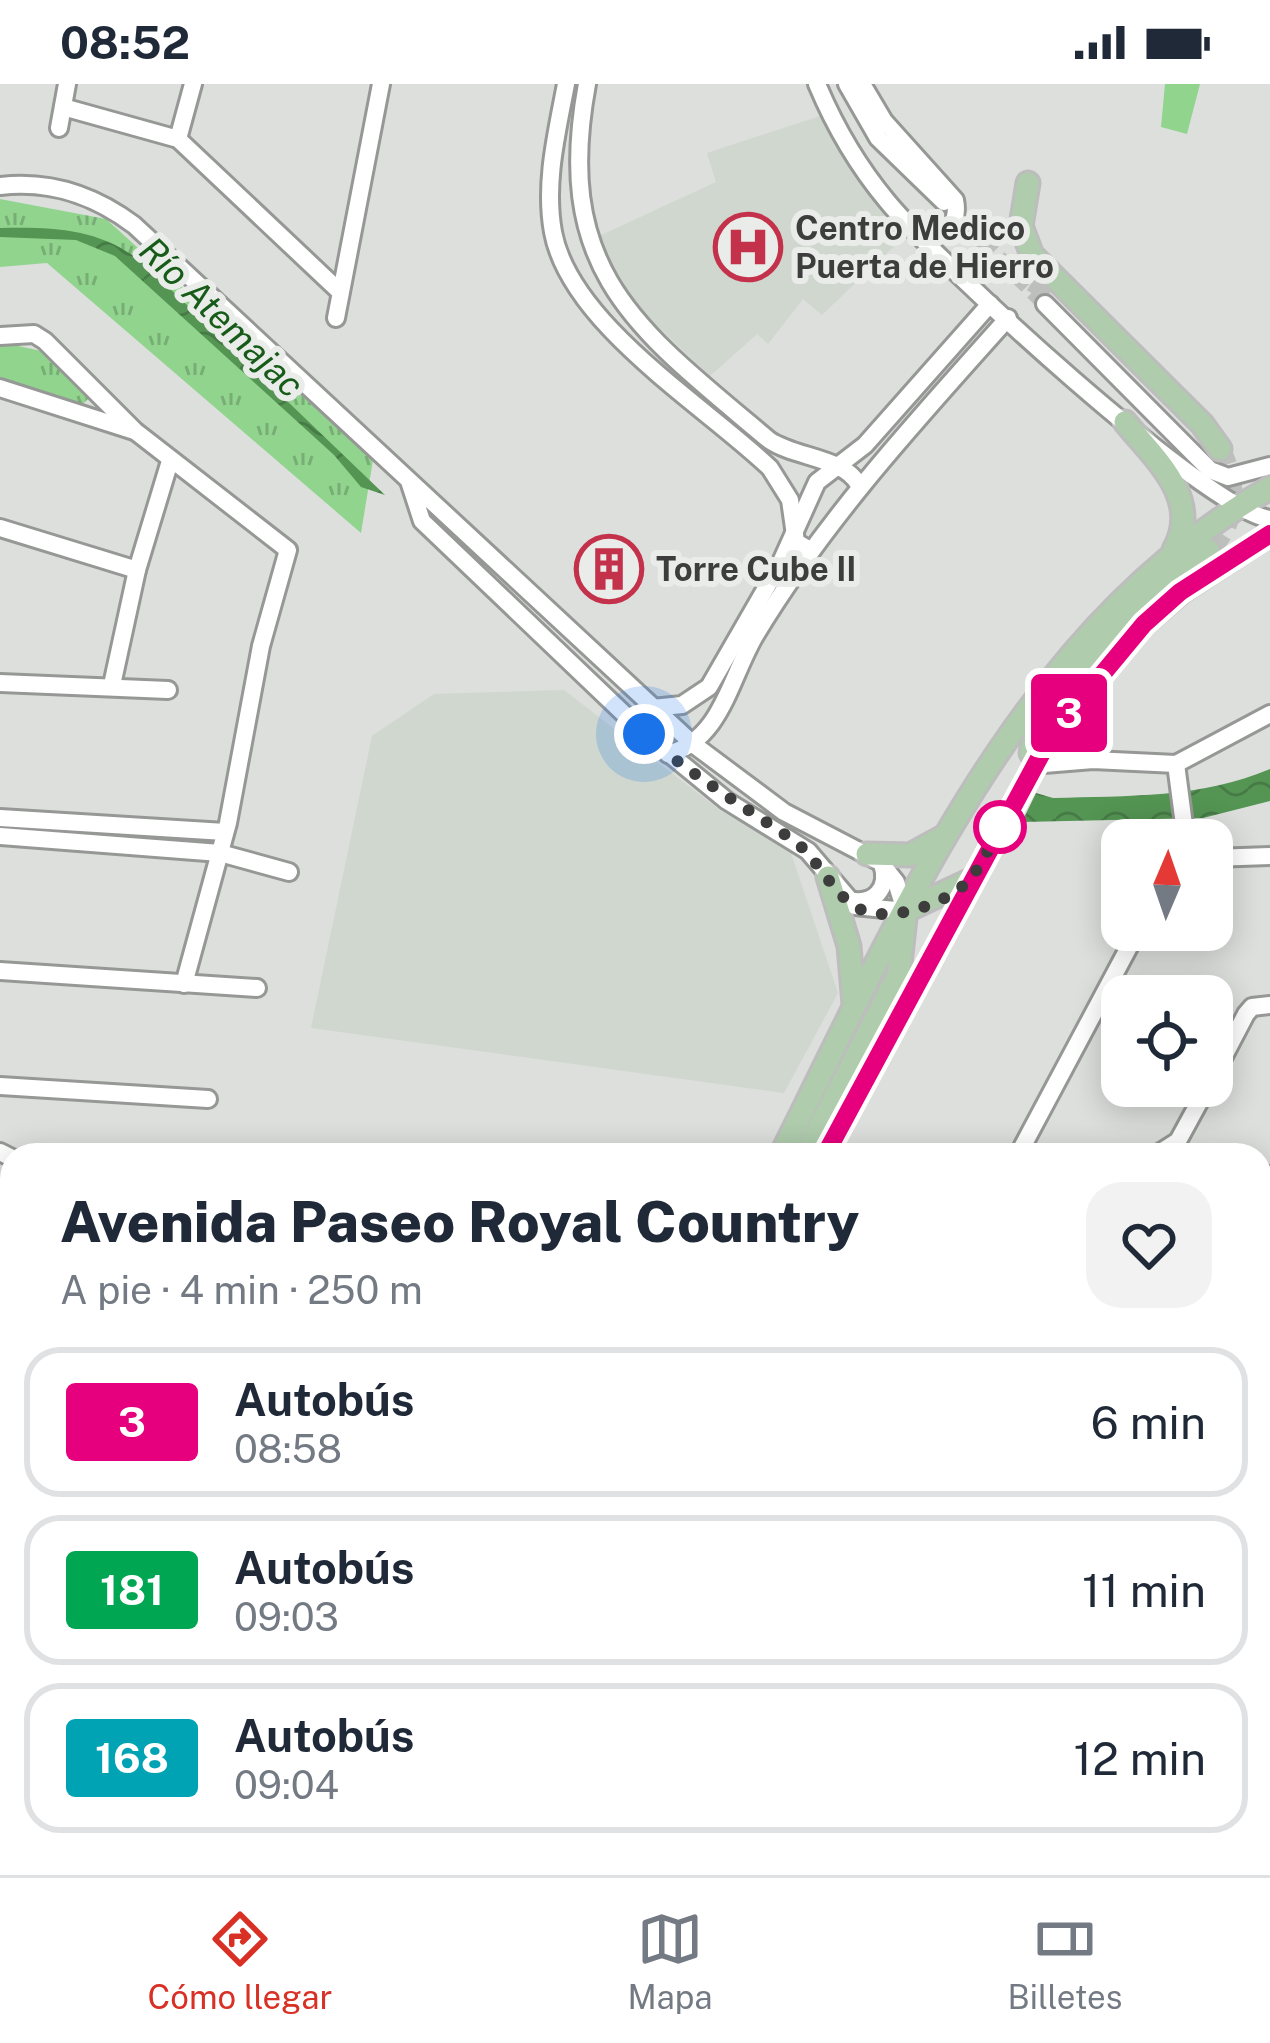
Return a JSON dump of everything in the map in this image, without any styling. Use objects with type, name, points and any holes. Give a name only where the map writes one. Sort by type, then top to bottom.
[{"type":"main road","points":[[1028,183],[1021,226],[1032,255],[1220,449],[1196,433],[1048,298]]},
{"type":"main road","points":[[1125,422],[1180,494],[1184,522],[1171,554]]},
{"type":"main road","points":[[788,1143],[905,911],[1029,708],[1094,630],[1171,554],[1270,488]]},
{"type":"main road","points":[[831,1143],[1033,765],[1068,714],[1144,624],[1180,592],[1270,534]]},
{"type":"main road","points":[[1033,765],[1036,734],[1075,673],[1140,603],[1208,550]]},
{"type":"main road","points":[[1029,708],[1018,751],[1033,765]]},
{"type":"main road","points":[[874,858],[910,855],[952,828]]},
{"type":"main road","points":[[828,877],[852,963],[851,1016]]},
{"type":"main road","points":[[905,911],[972,879]]},
{"type":"main road","points":[[811,1143],[899,973],[905,911]]},
{"type":"street","points":[[58,128],[67,84]]},
{"type":"street","points":[[178,139],[193,84]]},
{"type":"street","points":[[336,318],[381,84]]},
{"type":"street","points":[[566,84],[550,182],[558,253],[600,319],[770,468],[790,500],[793,532],[800,546],[810,550]]},
{"type":"street","points":[[587,84],[577,182],[599,271],[620,301],[769,440],[799,457],[850,472],[859,485]]},
{"type":"street","points":[[817,84],[858,164],[913,231],[1125,422],[1234,508],[1270,519]]},
{"type":"street","points":[[847,84],[878,138],[944,202]]},
{"type":"street","points":[[862,84],[884,121],[955,200],[956,219],[944,233],[925,236],[913,231]]},
{"type":"street","points":[[63,107],[178,139],[338,290]]},
{"type":"street","points":[[550,182],[577,182]]},
{"type":"street","points":[[0,186],[69,189],[108,206],[653,708],[803,824]]},
{"type":"street","points":[[1048,298],[1210,470],[1228,477],[1270,466]]},
{"type":"street","points":[[600,319],[620,301]]},
{"type":"street","points":[[687,738],[817,482],[865,446],[990,304]]},
{"type":"street","points":[[668,754],[687,738],[707,732],[754,637],[810,550],[859,485],[1008,318]]},
{"type":"street","points":[[0,336],[34,334],[45,341],[135,431],[288,550],[261,646],[220,853],[184,984]]},
{"type":"street","points":[[0,388],[135,431]]},
{"type":"street","points":[[112,686],[137,570],[170,461]]},
{"type":"street","points":[[409,481],[414,512],[668,754],[727,801],[808,851],[848,900],[866,910],[905,911],[896,882],[874,858],[742,794],[727,801]]},
{"type":"street","points":[[0,528],[137,570]]},
{"type":"street","points":[[471,568],[487,564],[510,585],[529,590]]},
{"type":"street","points":[[582,675],[599,671],[635,703],[653,708],[682,705],[709,687]]},
{"type":"street","points":[[0,683],[168,690]]},
{"type":"street","points":[[1033,765],[1093,760],[1176,764],[1270,713]]},
{"type":"street","points":[[1068,714],[1072,740],[1093,760]]},
{"type":"street","points":[[1176,764],[1184,819]]},
{"type":"street","points":[[0,818],[55,831],[220,853],[289,872]]},
{"type":"street","points":[[0,836],[55,831],[225,832]]},
{"type":"street","points":[[1233,857],[1270,856]]},
{"type":"street","points":[[848,900],[865,902],[879,892],[885,874],[874,858]]},
{"type":"street","points":[[1024,1143],[1127,951]]},
{"type":"street","points":[[0,971],[257,988]]},
{"type":"street","points":[[1233,1039],[1252,1007],[1270,1005]]},
{"type":"street","points":[[0,1086],[208,1099]]},
{"type":"street","points":[[1185,1143],[1200,1107]]},
{"type":"shaded area","name":"Centro Medico Puerta de Hierro","points":[[820,116],[854,172],[906,235],[822,315],[803,299],[768,344],[757,334],[710,376],[633,303],[597,237],[716,182],[707,153]]},
{"type":"shaded area","points":[[564,690],[721,811],[790,850],[838,993],[784,1093],[311,1028],[372,736],[434,694]]},
{"type":"green space","points":[[1165,84],[1200,84],[1187,134],[1161,127]]},
{"type":"green space","points":[[0,199],[106,219],[373,460],[361,533],[47,263],[0,267]]},
{"type":"green space","points":[[0,342],[46,352],[89,398],[82,405],[0,377]]},
{"type":"water","points":[[0,228],[74,232],[108,242],[141,261],[385,495],[361,487],[334,455],[115,256],[76,240],[0,237]]},
{"type":"water","points":[[1270,769],[1270,801],[1203,818],[1022,822],[1036,793],[1053,798],[1164,794]]},
{"type":"tunnel","points":[[948,207],[1045,304]]},
{"type":"tunnel","points":[[1007,264],[1050,293]]},
{"type":"tunnel","points":[[1208,550],[1225,527],[1232,502],[1230,476],[1220,449]]},
{"type":"bus line","name":"3","points":[[831,1143],[1051,736],[1144,624],[1180,592],[1270,534]]},
{"type":"place","name":"Centro Medico Puerta de Hierro","points":[[748,247]]},
{"type":"place","name":"Torre Cube II","points":[[609,569]]},
{"type":"route","points":[[644,734],[727,801],[808,851],[848,900],[866,910],[905,911],[959,888],[972,879],[1000,827]]},
{"type":"water label","name":"Río Atemajac","points":[[222,317]]}]
